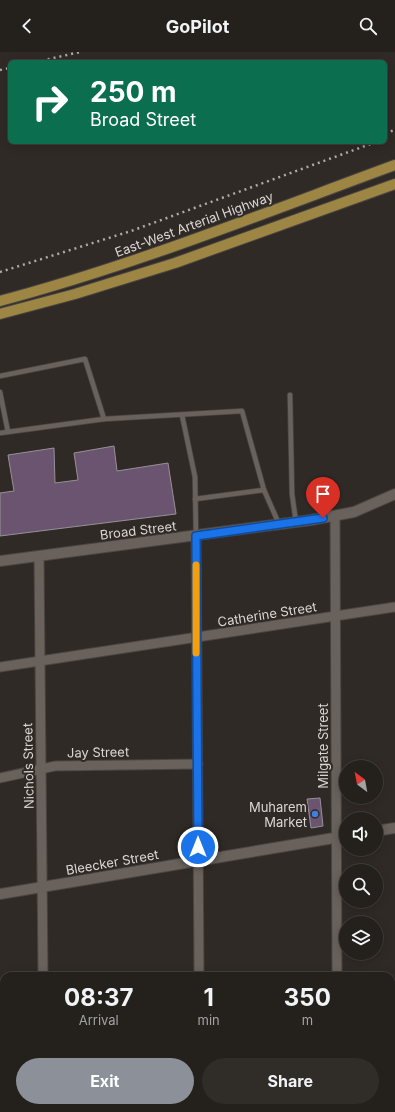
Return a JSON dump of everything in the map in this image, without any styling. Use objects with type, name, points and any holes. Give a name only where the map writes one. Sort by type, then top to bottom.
[{"type":"main road","name":"East-West Arterial Highway","points":[[0,301],[49,288],[120,265],[395,165]]},
{"type":"main road","points":[[0,314],[75,294],[175,263],[395,184]]},
{"type":"main road","name":"Broad Street","points":[[0,561],[279,525],[335,516],[354,512],[395,494]]},
{"type":"main road","points":[[383,830],[395,828]]},
{"type":"main road","name":"Bleecker Street","points":[[0,894],[339,837]]},
{"type":"street","name":"Milgate Street","points":[[335,516],[341,812]]},
{"type":"street","points":[[196,536],[199,972]]},
{"type":"street","name":"Nichols Street","points":[[39,556],[43,972]]},
{"type":"street","name":"Catherine Street","points":[[0,667],[395,607]]},
{"type":"street","name":"Jay Street","points":[[0,778],[55,766],[198,764]]},
{"type":"street","name":"Milgate Street","points":[[337,972],[341,856]]},
{"type":"lane","points":[[0,376],[85,359],[104,419]]},
{"type":"lane","points":[[0,392],[8,432]]},
{"type":"lane","points":[[290,395],[292,494],[296,522]]},
{"type":"lane","points":[[0,433],[104,419],[242,410],[264,490],[279,525]]},
{"type":"lane","points":[[182,415],[194,477],[196,536]]},
{"type":"lane","points":[[195,499],[264,490]]},
{"type":"building","points":[[114,446],[117,471],[168,463],[176,514],[0,536],[0,493],[14,491],[8,455],[54,448],[55,483],[78,480],[74,453]]},
{"type":"building","name":"Muharem Market","points":[[320,798],[323,826],[311,828],[307,799]]},
{"type":"railway","points":[[45,60],[80,52]]},
{"type":"railway","points":[[0,70],[8,68]]},
{"type":"railway","points":[[387,132],[395,130]]},
{"type":"railway","points":[[0,272],[131,231],[370,144]]},
{"type":"slow traffic","points":[[196,565],[196,653]]},
{"type":"place","name":"Muharem Market","points":[[315,814]]},
{"type":"route","points":[[198,847],[196,536],[323,518]]}]
